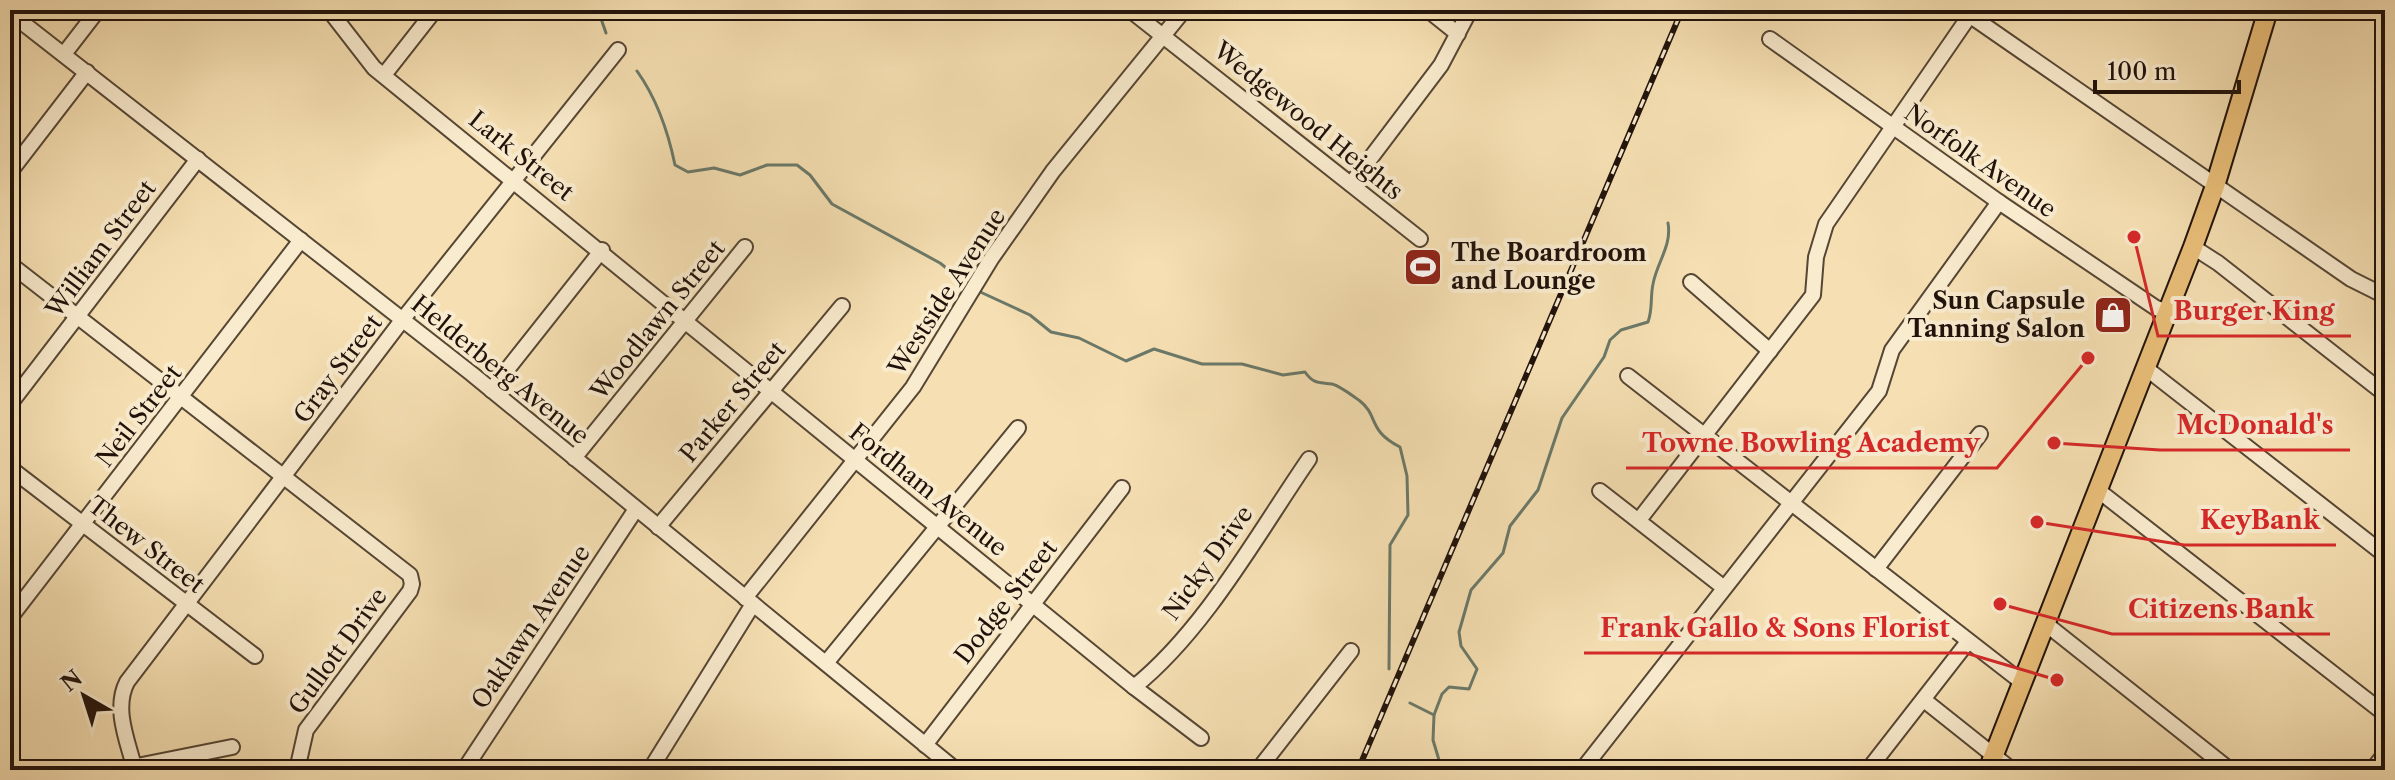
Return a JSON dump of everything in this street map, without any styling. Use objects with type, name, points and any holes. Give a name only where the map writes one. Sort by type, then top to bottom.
[{"type":"main road","points":[[1991,762],[2193,247],[2215,186],[2268,10]]},
{"type":"street","points":[[64,54],[98,10]]},
{"type":"street","name":"Lark Street","points":[[329,10],[384,75],[630,273]]},
{"type":"street","points":[[384,75],[435,10]]},
{"type":"street","name":"Wedgewood Heights","points":[[1130,10],[1420,239]]},
{"type":"street","name":"Westside Avenue","points":[[650,770],[749,601],[913,387],[973,288],[1053,171],[1184,10]]},
{"type":"street","points":[[1428,10],[1458,34]]},
{"type":"street","points":[[1351,184],[1441,65],[1470,10]]},
{"type":"street","points":[[1639,520],[1813,295],[1816,257],[1826,224],[1967,12],[2351,279],[2385,296]]},
{"type":"street","name":"Helderberg Avenue","points":[[10,13],[472,374],[956,770]]},
{"type":"street","name":"Norfolk Avenue","points":[[1770,39],[1999,202],[2156,308],[2168,312]]},
{"type":"street","name":"Gray Street","points":[[134,768],[120,695],[403,319],[618,50]]},
{"type":"street","points":[[10,172],[87,72]]},
{"type":"street","name":"William Street","points":[[10,404],[198,159]]},
{"type":"street","points":[[1582,770],[1879,391],[1892,350],[1999,202]]},
{"type":"street","name":"Neil Street","points":[[10,618],[301,240]]},
{"type":"street","name":"Woodlawn Street","points":[[574,458],[745,247]]},
{"type":"street","points":[[2193,247],[2218,263],[2385,394]]},
{"type":"street","points":[[491,390],[602,250]]},
{"type":"street","points":[[10,264],[285,475]]},
{"type":"street","name":"Fordham Avenue","points":[[630,273],[855,460],[1201,738]]},
{"type":"street","points":[[1691,282],[1770,351]]},
{"type":"street","name":"Parker Street","points":[[658,527],[842,306]]},
{"type":"street","points":[[2147,369],[2385,555]]},
{"type":"street","points":[[1628,376],[1967,643],[2023,683]]},
{"type":"street","points":[[826,663],[1018,428]]},
{"type":"street","points":[[1876,569],[1980,434]]},
{"type":"street","name":"Nicky Drive","points":[[1134,687],[1158,667],[1208,605],[1309,459]]},
{"type":"street","name":"Thew Street","points":[[10,468],[255,656]]},
{"type":"street","name":"Gullott Drive","points":[[285,475],[403,566],[412,584],[306,730],[297,770]]},
{"type":"street","name":"Dodge Street","points":[[925,745],[1122,488]]},
{"type":"street","points":[[1600,491],[1723,587]]},
{"type":"street","points":[[2099,491],[2385,714]]},
{"type":"street","name":"Oaklawn Avenue","points":[[464,770],[636,509]]},
{"type":"street","points":[[2046,624],[2230,770]]},
{"type":"street","points":[[1868,770],[1967,643]]},
{"type":"street","points":[[1258,770],[1351,651]]},
{"type":"street","points":[[1924,700],[1991,762],[2012,770]]},
{"type":"street","points":[[117,770],[232,747]]},
{"type":"street","points":[[2372,770],[2385,754]]},
{"type":"waterway","points":[[598,10],[606,33]]},
{"type":"waterway","points":[[637,71],[661,116],[675,165],[688,172],[714,168],[740,175],[767,165],[797,165],[810,175],[832,204],[940,263],[969,286]]},
{"type":"waterway","points":[[1434,715],[1442,694],[1449,687],[1469,689],[1477,669],[1461,646],[1459,632],[1471,590],[1503,553],[1510,526],[1538,490],[1562,418],[1604,357],[1610,340],[1621,330],[1648,322],[1653,284],[1668,239],[1668,223]]},
{"type":"waterway","points":[[976,290],[1030,315],[1051,332],[1079,338],[1126,361],[1154,349],[1202,364],[1242,364],[1283,375],[1305,372],[1314,381],[1335,385],[1360,401],[1370,412],[1382,435],[1400,447],[1407,476],[1408,515],[1390,545],[1389,669]]},
{"type":"waterway","points":[[1410,703],[1434,715],[1433,740],[1442,770]]},
{"type":"railway","points":[[1358,770],[1682,10]]},
{"type":"place","name":"Burger King","points":[[2134,237]]},
{"type":"place","name":"The Boardroom and Lounge","points":[[1423,267]]},
{"type":"place","name":"Sun Capsule Tanning Salon","points":[[2113,315]]},
{"type":"place","name":"Towne Bowling Academy","points":[[2088,358]]},
{"type":"place","name":"McDonald's","points":[[2054,443]]},
{"type":"place","name":"KeyBank","points":[[2037,522]]},
{"type":"place","name":"Citizens Bank","points":[[2000,604]]},
{"type":"place","name":"Frank Gallo & Sons Florist","points":[[2057,680]]}]
